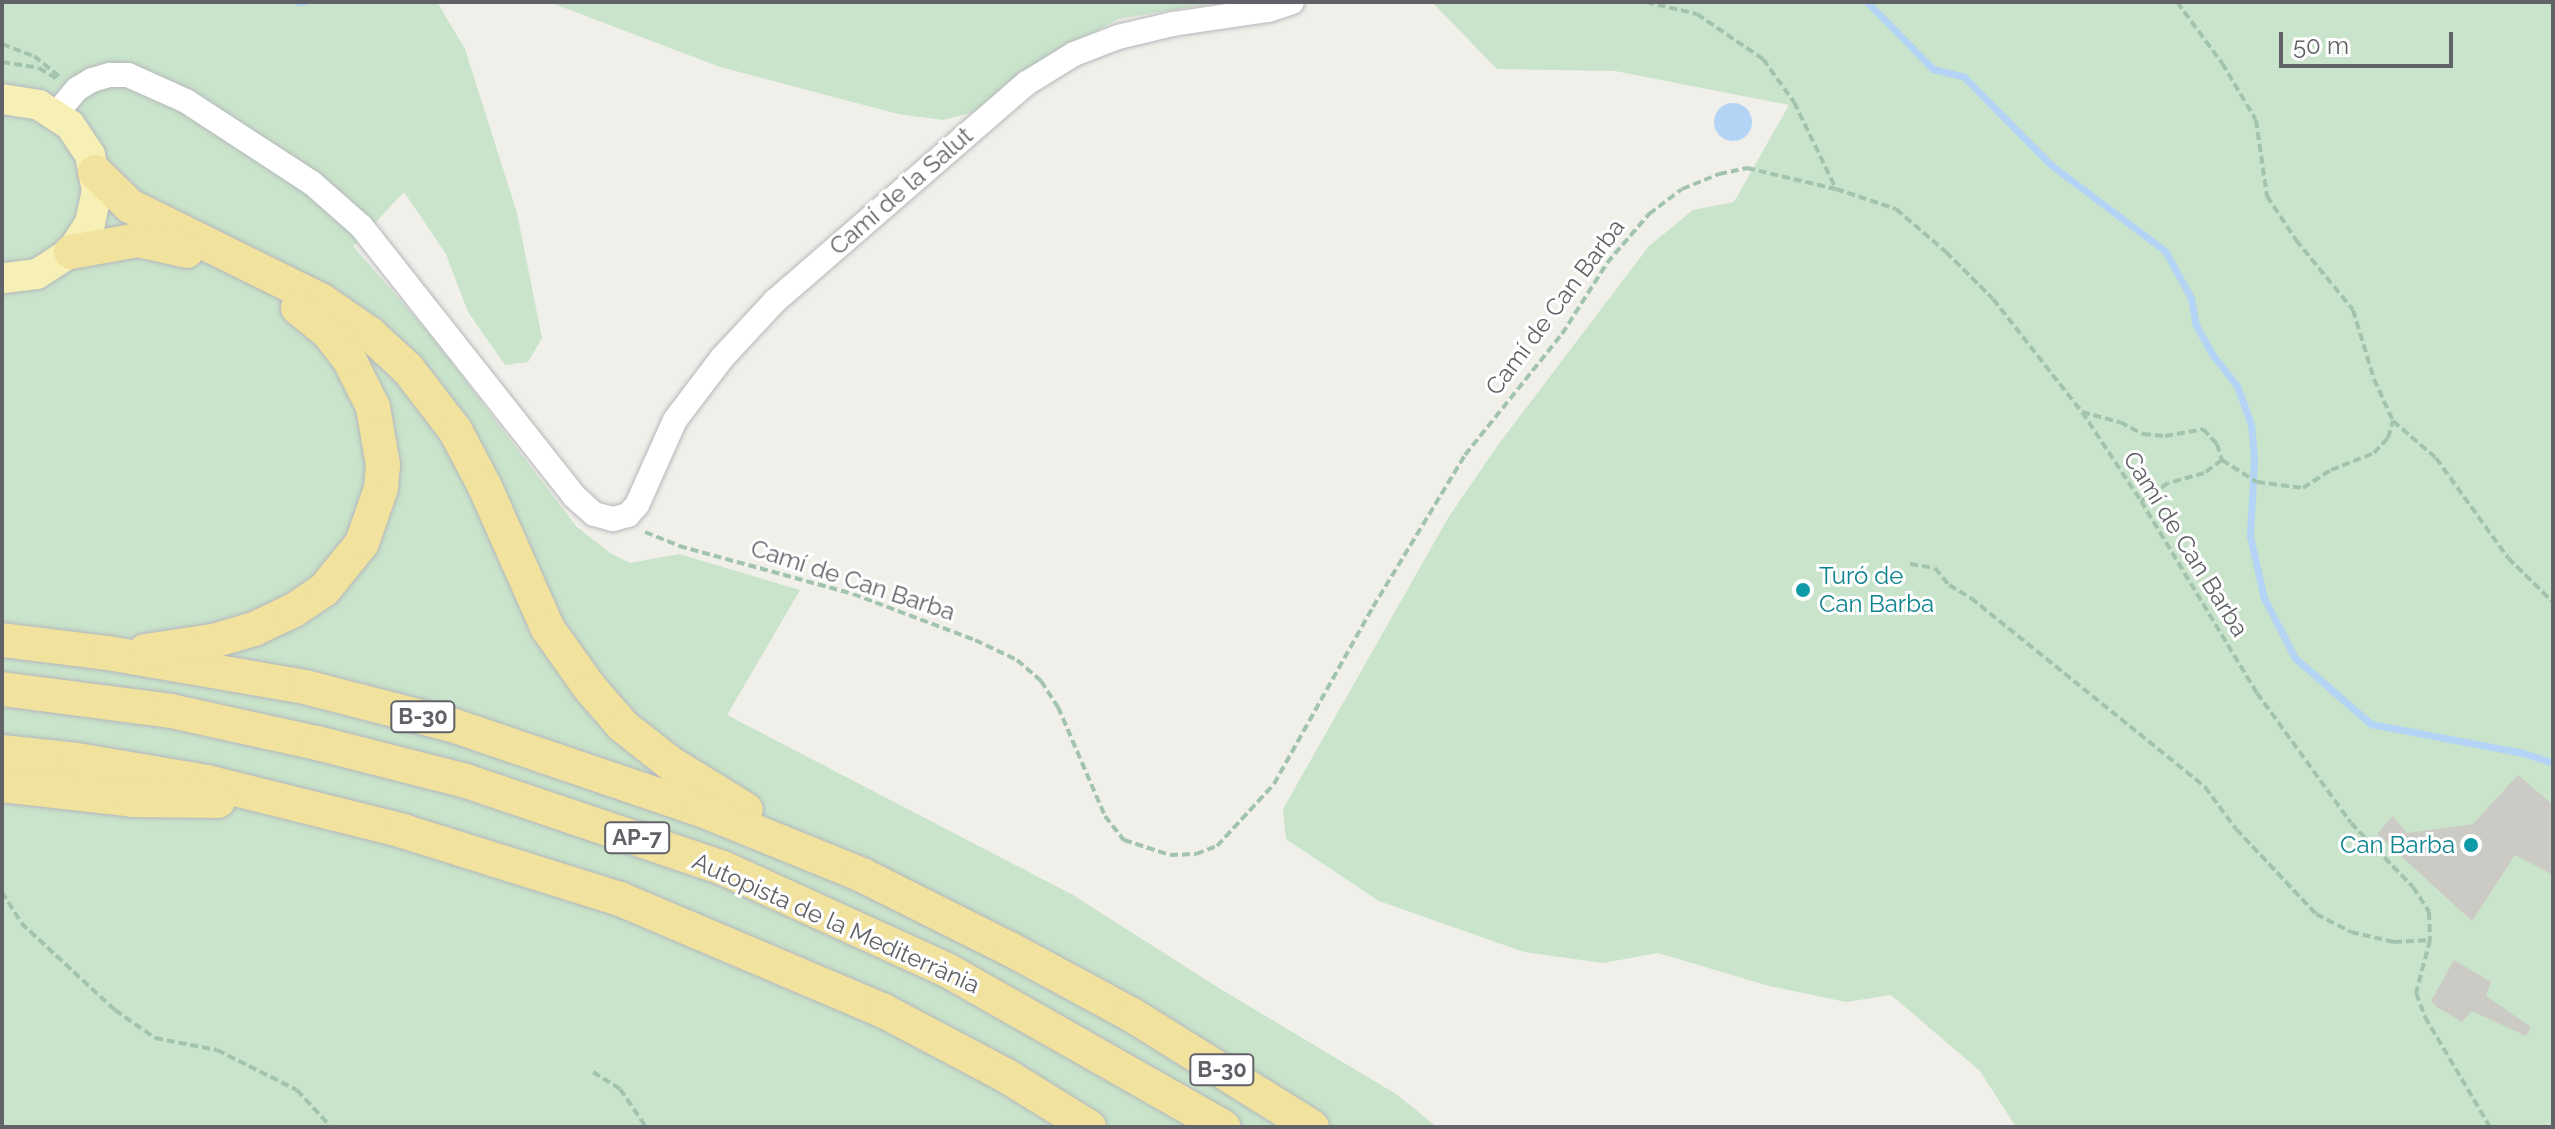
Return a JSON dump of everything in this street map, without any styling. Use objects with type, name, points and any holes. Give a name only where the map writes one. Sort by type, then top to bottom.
[{"type":"highway","points":[[95,172],[130,206],[322,301],[370,334],[408,369],[455,430],[485,487],[548,629],[590,688],[623,726],[670,763],[805,852]]},
{"type":"highway","points":[[71,252],[115,242],[156,242],[180,248],[269,289],[329,333],[349,359],[373,407],[381,443],[381,488],[362,543],[324,590],[294,610],[254,629],[213,641],[116,655]]},
{"type":"highway","name":"B-30","points":[[2,640],[116,655],[305,687],[452,725],[702,810],[935,910],[1132,1015],[1312,1127]]},
{"type":"highway","name":"Autopista de la Mediterrània","points":[[2,689],[171,711],[317,743],[466,781],[723,868],[947,970],[1223,1127]]},
{"type":"highway","points":[[2,752],[77,760],[207,782],[403,831],[620,899],[882,1010],[1005,1075],[1089,1127]]},
{"type":"highway","points":[[2,785],[133,800],[286,802]]},
{"type":"main road","points":[[2,99],[39,105],[56,114],[82,139],[95,172],[95,207],[82,239],[71,252],[37,274],[2,278]]},
{"type":"street","name":"Camí de la Salut","points":[[613,519],[628,515],[637,505],[675,420],[722,358],[775,301],[1027,83],[1074,54],[1118,37],[1173,24],[1268,10],[1292,2]]},
{"type":"street","points":[[56,114],[77,89],[110,75],[128,75],[186,101],[312,183],[343,208],[378,246],[574,496],[594,514],[613,519]]},
{"type":"path","points":[[1646,2],[1697,14],[1763,59],[1794,102],[1836,189]]},
{"type":"path","points":[[2177,2],[2222,63],[2256,120],[2267,196],[2296,240],[2353,310],[2374,379],[2393,421],[2436,458],[2508,558],[2553,602]]},
{"type":"path","points":[[2,44],[34,56],[77,89]]},
{"type":"path","points":[[2,62],[39,68],[77,89]]},
{"type":"path","name":"Camí de Can Barba","points":[[613,519],[679,546],[853,594],[975,640],[1017,660],[1041,681],[1058,707],[1105,816],[1124,840],[1170,855],[1196,854],[1217,846],[1274,784],[1373,607],[1465,455],[1562,334],[1607,263],[1649,214],[1682,189],[1719,174],[1747,168],[1836,189],[1896,209],[1946,252],[1993,299],[2082,412],[2141,501],[2257,693],[2351,823],[2421,899],[2429,912],[2430,940],[2416,993],[2425,1017],[2490,1127]]},
{"type":"path","points":[[2082,412],[2120,422],[2143,434],[2165,436],[2203,429],[2217,444],[2222,460],[2257,482],[2303,488],[2331,470],[2374,453],[2388,438],[2393,421]]},
{"type":"path","points":[[2141,501],[2168,483],[2204,473],[2222,460]]},
{"type":"path","points":[[1910,564],[1935,568],[1949,585],[1971,598],[2205,787],[2236,829],[2316,914],[2351,932],[2394,942],[2430,940]]},
{"type":"path","points":[[2,892],[21,923],[115,1010],[155,1038],[217,1050],[297,1090],[331,1127]]},
{"type":"path","points":[[593,1072],[620,1089],[646,1127]]},
{"type":"green space","points":[[2,2],[437,2],[465,49],[517,213],[542,338],[528,362],[505,365],[468,312],[446,254],[404,192],[353,246],[429,333],[576,526],[610,553],[630,563],[679,554],[800,590],[727,715],[1073,895],[1222,990],[1396,1094],[1437,1127],[2,1127]]},
{"type":"green space","points":[[549,2],[1220,2],[1118,19],[1032,67],[979,111],[943,120],[898,114],[720,67]]},
{"type":"green space","points":[[1432,2],[2553,2],[2553,1127],[2016,1127],[1980,1071],[1891,995],[1846,1002],[1769,986],[1658,953],[1603,963],[1524,952],[1379,901],[1286,839],[1283,809],[1448,518],[1498,445],[1649,246],[1693,210],[1734,202],[1789,105],[1615,71],[1497,69]]},
{"type":"water","points":[[1733,103],[1747,108],[1752,122],[1747,136],[1733,141],[1719,136],[1714,122],[1719,108]]},
{"type":"building","name":"Can Barba","points":[[2518,775],[2553,805],[2553,875],[2515,855],[2472,921],[2377,834],[2393,816],[2407,833],[2473,824]]},
{"type":"building","points":[[2454,960],[2491,982],[2486,996],[2531,1027],[2526,1036],[2472,1011],[2462,1022],[2431,1001]]},
{"type":"waterway","points":[[298,2],[303,2]]},
{"type":"waterway","points":[[1867,2],[1933,69],[1964,77],[2051,165],[2165,251],[2191,298],[2196,325],[2212,354],[2237,386],[2251,424],[2254,460],[2250,536],[2264,598],[2295,658],[2371,724],[2523,753],[2553,763]]},
{"type":"place","name":"Turó de Can Barba","points":[[1803,590]]},
{"type":"place","name":"Can Barba","points":[[2471,845]]}]
